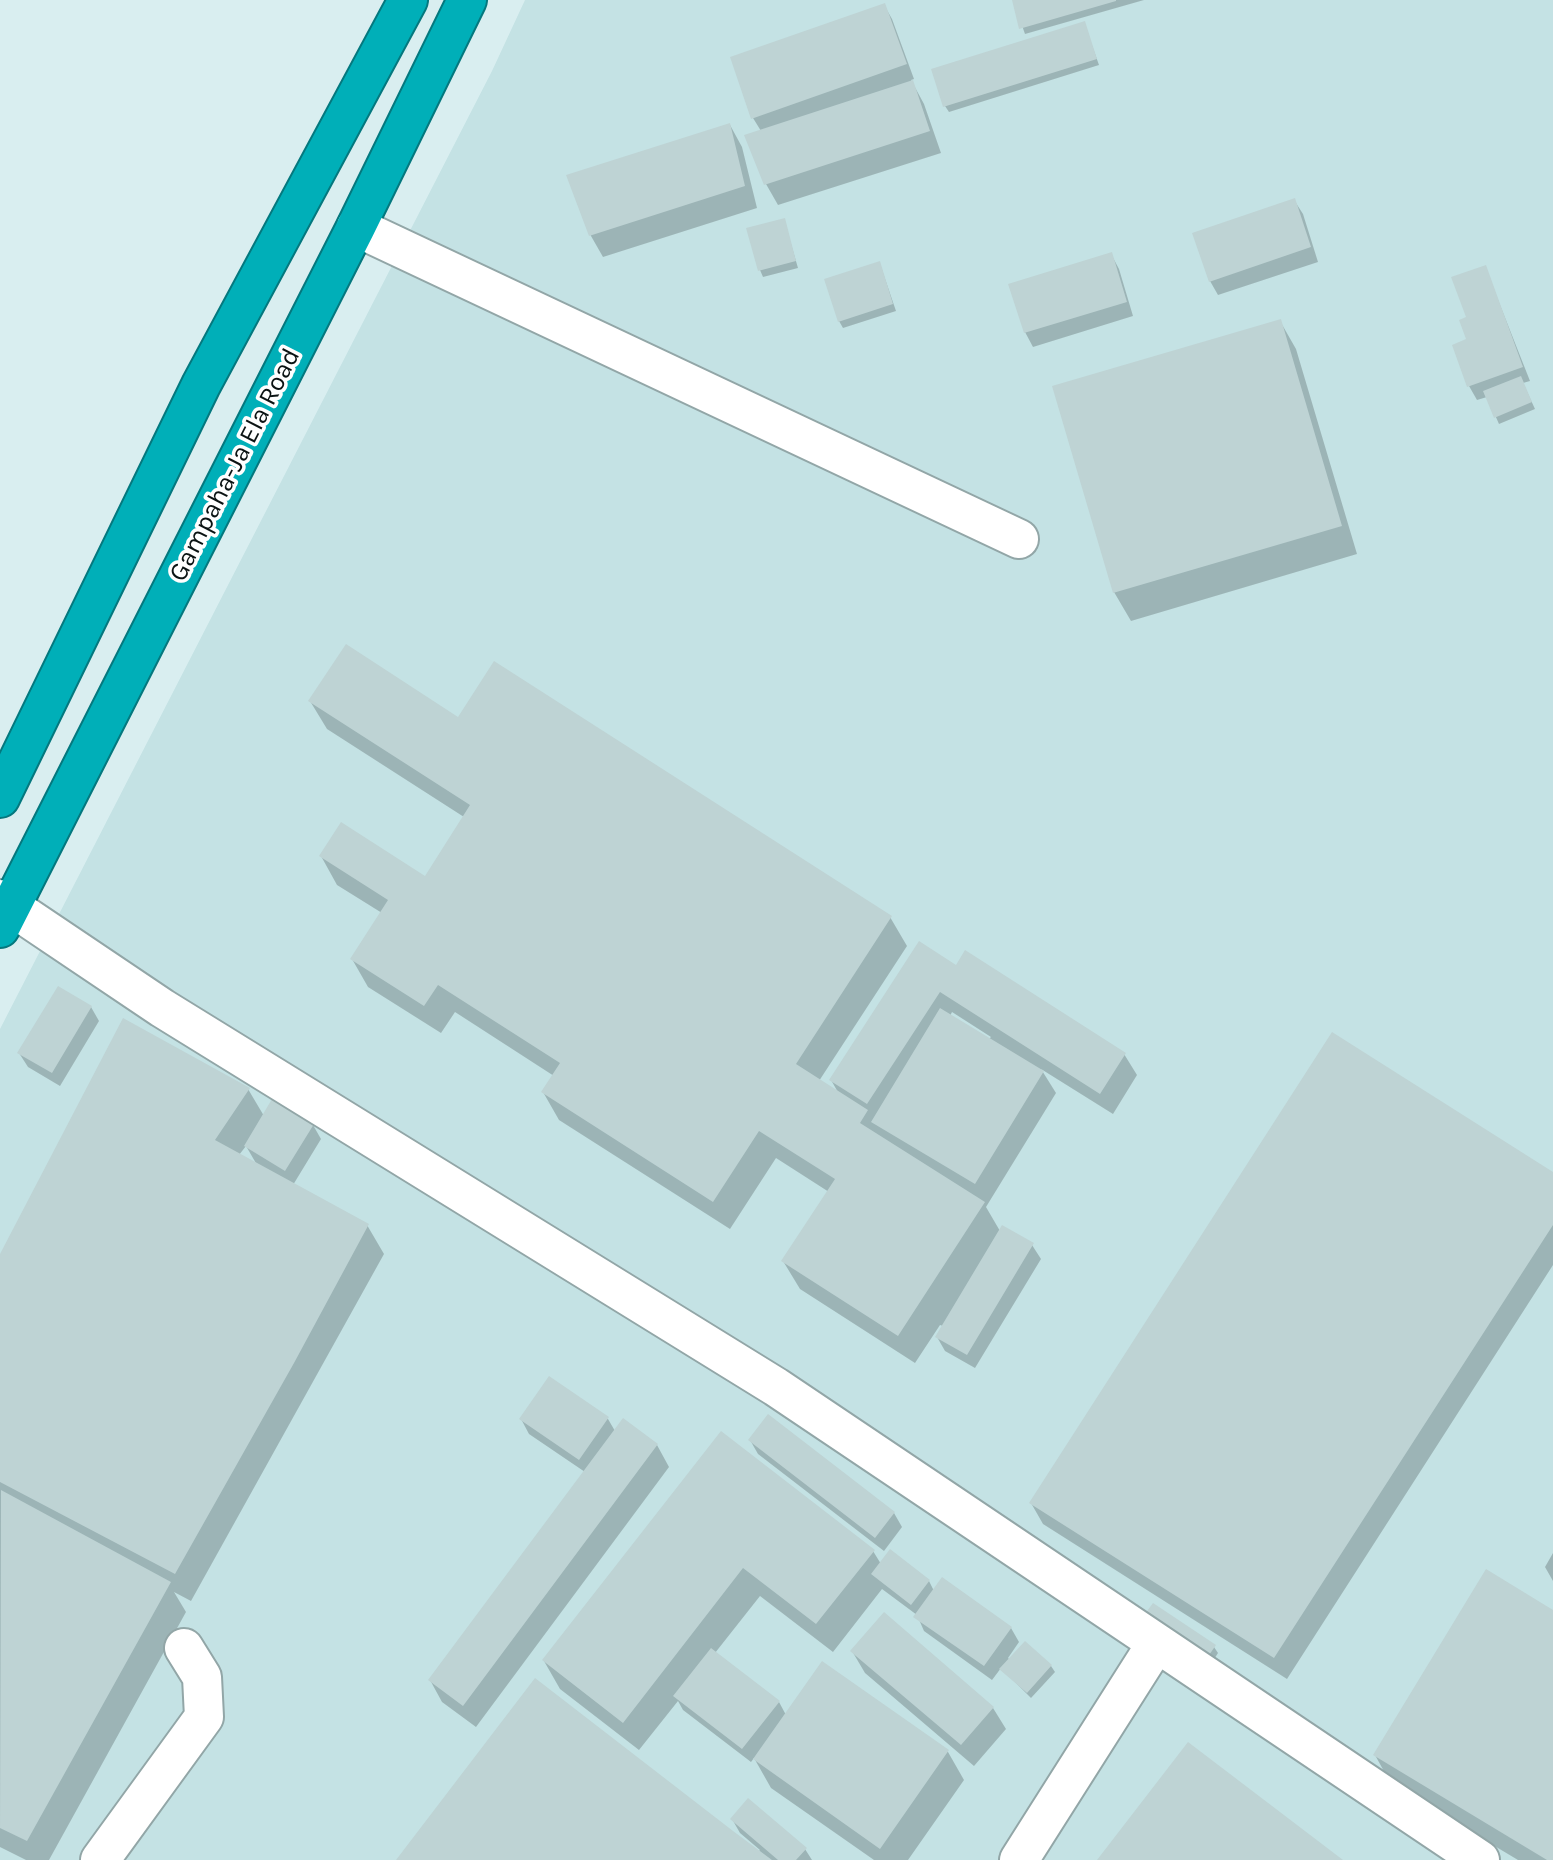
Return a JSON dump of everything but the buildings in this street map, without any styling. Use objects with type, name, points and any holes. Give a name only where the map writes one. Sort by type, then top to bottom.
[{"type":"highway","points":[[0,798],[201,385],[408,0]]},
{"type":"highway","name":"Gampaha-Ja Ela Road","points":[[3,912],[356,227],[467,0]]},
{"type":"lane","points":[[356,227],[1019,539]]},
{"type":"lane","points":[[3,912],[776,1387],[1480,1860]]},
{"type":"lane","points":[[1019,1860],[1156,1644]]},
{"type":"lane","points":[[100,1860],[204,1717],[202,1677],[184,1648]]},
{"type":"shaded area","points":[[525,0],[1553,0],[1553,1860],[0,1860],[0,1029],[492,71]]}]
